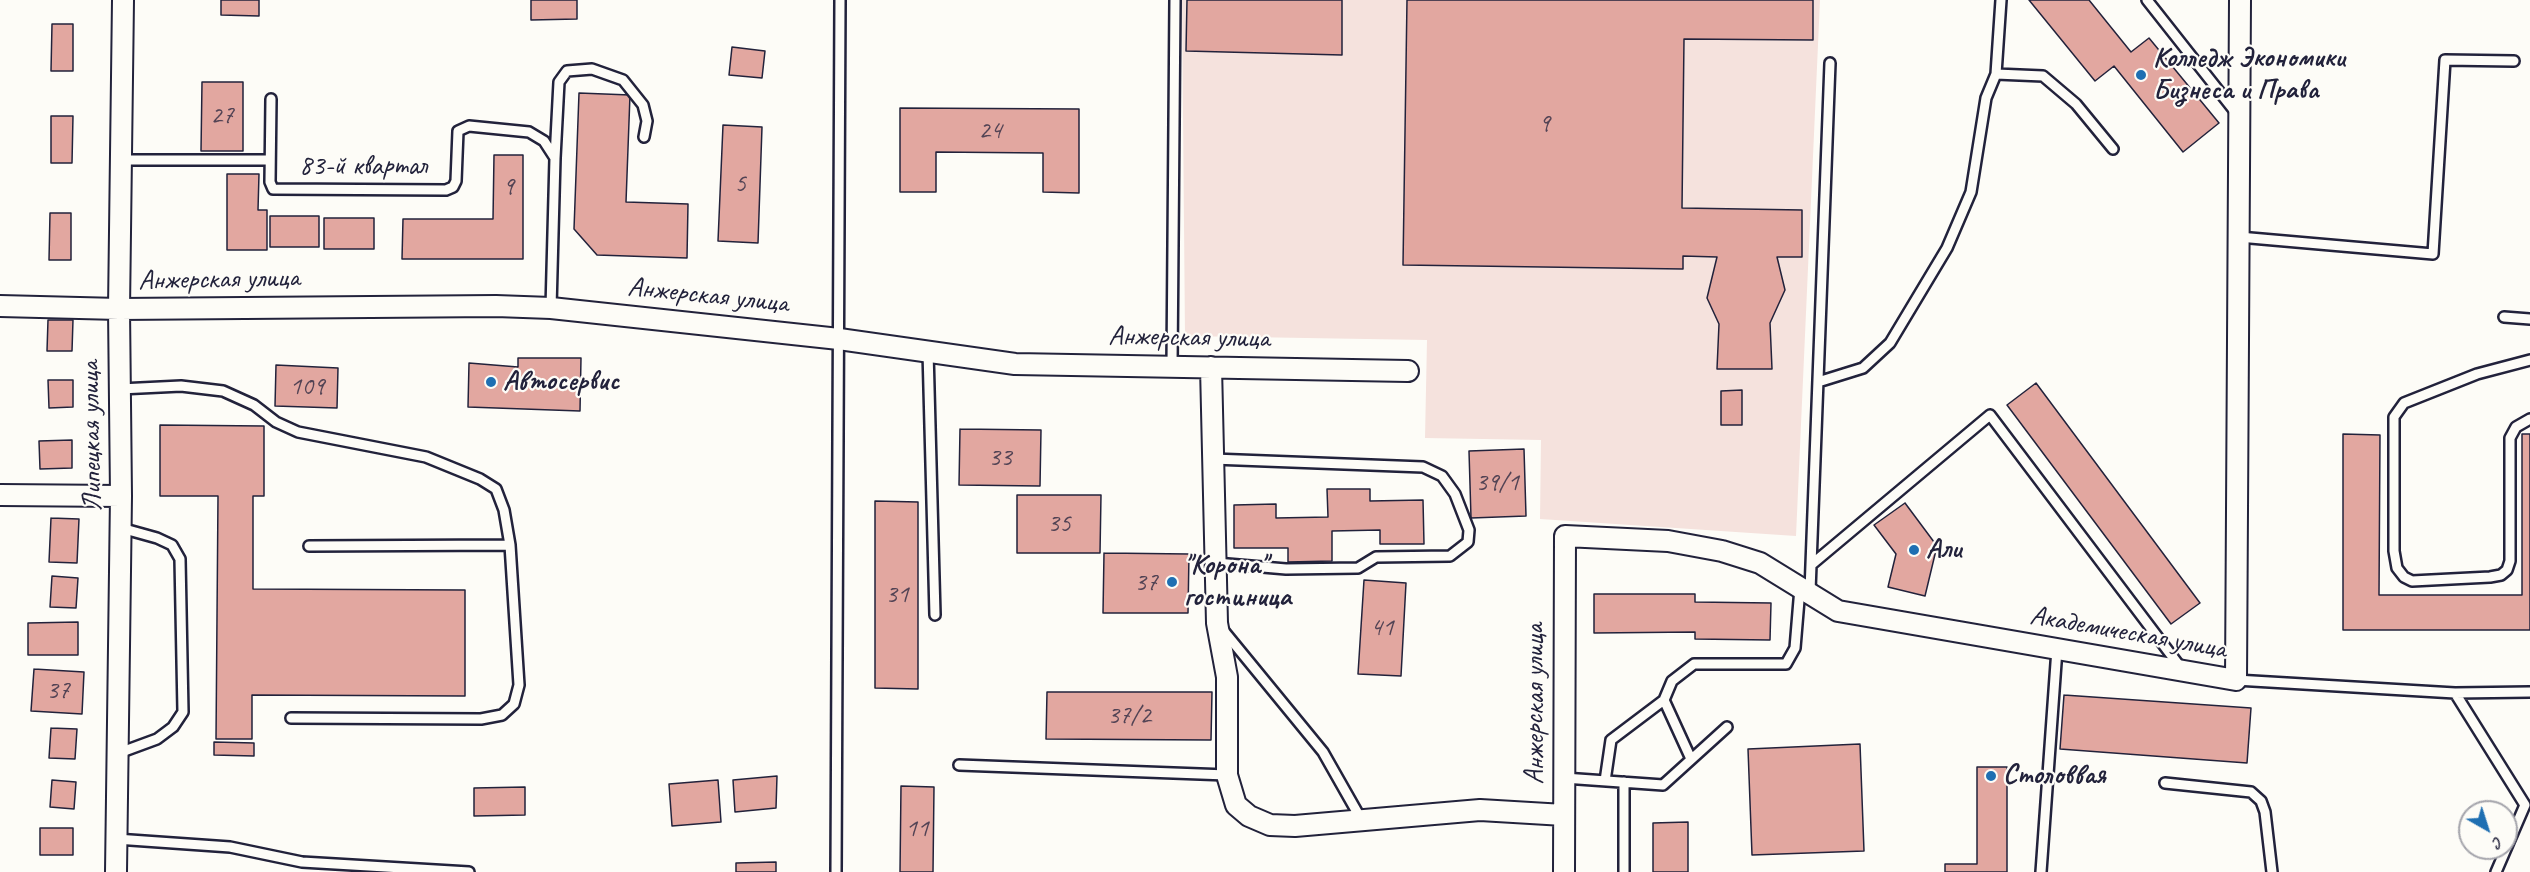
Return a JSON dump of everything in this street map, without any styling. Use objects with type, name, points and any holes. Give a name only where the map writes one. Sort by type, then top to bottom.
[{"type":"street","name":"Липецкая улица","points":[[116,872],[121,528],[118,309],[123,0]]},
{"type":"street","name":"Академическая улица","points":[[1565,536],[1668,541],[1722,551],[1760,563],[1805,588],[1838,611],[2236,680],[2240,0]]},
{"type":"street","name":"Анжерская улица","points":[[0,306],[118,309],[484,306],[551,308],[839,339],[1015,364],[1408,371]]},
{"type":"street","points":[[1211,367],[1217,623],[1227,677],[1227,775],[1236,805],[1249,816],[1269,825],[1480,810],[1564,815]]},
{"type":"street","points":[[0,495],[121,495]]},
{"type":"street","name":"Анжерская улица","points":[[1564,872],[1565,536]]},
{"type":"lane","points":[[836,872],[840,0]]},
{"type":"lane","points":[[1172,366],[1175,0]]},
{"type":"lane","points":[[1818,382],[1863,368],[1890,343],[1947,248],[1971,192],[1986,98],[1996,74],[2001,0]]},
{"type":"lane","points":[[2147,0],[2240,117]]},
{"type":"lane","points":[[2239,237],[2433,254],[2445,60],[2514,61]]},
{"type":"lane","points":[[1605,781],[1611,740],[1664,700],[1672,681],[1694,664],[1786,664],[1795,648],[1811,565],[1830,63]]},
{"type":"lane","points":[[551,308],[559,82],[567,71],[592,69],[623,80],[643,105],[647,121],[644,137]]},
{"type":"lane","points":[[1996,74],[2043,76],[2076,104],[2113,149]]},
{"type":"lane","name":"83-й квартал","points":[[271,99],[270,182],[273,189],[446,190],[453,187],[456,181],[458,130],[469,126],[529,132],[544,141],[555,158]]},
{"type":"lane","name":"83-й квартал","points":[[120,160],[270,160]]},
{"type":"lane","points":[[2504,317],[2530,319]]},
{"type":"lane","points":[[928,351],[935,615]]},
{"type":"lane","points":[[2530,360],[2477,374],[2404,403],[2394,417],[2394,551],[2397,568],[2404,577],[2412,581],[2490,577],[2501,575],[2507,570],[2510,561],[2510,438],[2516,427],[2530,419]]},
{"type":"lane","points":[[120,389],[181,386],[223,391],[254,405],[276,422],[298,432],[426,457],[480,478],[496,489],[504,510],[510,545],[519,685],[514,704],[502,715],[481,719],[291,718]]},
{"type":"lane","points":[[1811,565],[1990,416],[2184,671]]},
{"type":"lane","points":[[1213,459],[1423,467],[1442,476],[1455,494],[1469,530],[1468,542],[1450,556],[1376,557],[1358,568],[1286,569],[1216,563]]},
{"type":"lane","points":[[119,753],[157,739],[173,728],[183,712],[180,559],[172,545],[157,538],[121,528]]},
{"type":"lane","points":[[309,546],[510,545]]},
{"type":"lane","points":[[1217,623],[1323,752],[1361,819]]},
{"type":"lane","points":[[2041,872],[2057,649]]},
{"type":"lane","points":[[2236,680],[2455,693],[2530,692]]},
{"type":"lane","points":[[2455,693],[2527,806],[2496,872]]},
{"type":"lane","points":[[1664,700],[1691,759]]},
{"type":"lane","points":[[1564,778],[1663,785],[1727,727]]},
{"type":"lane","points":[[959,765],[1227,775]]},
{"type":"lane","points":[[1624,782],[1624,872]]},
{"type":"lane","points":[[2165,783],[2251,792],[2261,801],[2265,812],[2272,872]]},
{"type":"lane","points":[[116,839],[230,847],[302,862],[469,872]]},
{"type":"shaded area","points":[[1182,0],[1820,0],[1796,536],[1540,519],[1541,440],[1425,438],[1427,340],[1185,336]]},
{"type":"building","points":[[221,0],[259,0],[259,16],[221,15]]},
{"type":"building","points":[[531,0],[577,0],[577,19],[531,20]]},
{"type":"building","points":[[1187,0],[1342,0],[1342,55],[1186,51]]},
{"type":"building","points":[[1407,0],[1813,0],[1813,40],[1684,39],[1682,208],[1802,210],[1802,257],[1777,257],[1785,290],[1770,323],[1772,369],[1717,369],[1719,324],[1707,298],[1717,257],[1683,256],[1683,269],[1403,265]]},
{"type":"building","points":[[2029,0],[2089,0],[2131,52],[2149,38],[2219,123],[2183,152],[2114,66],[2095,81]]},
{"type":"building","points":[[52,24],[73,24],[73,71],[51,71]]},
{"type":"building","points":[[732,47],[765,51],[762,78],[729,75]]},
{"type":"building","points":[[202,82],[243,82],[243,151],[201,151]]},
{"type":"building","points":[[579,93],[630,95],[626,202],[688,204],[687,258],[597,255],[574,229]]},
{"type":"building","points":[[900,108],[1079,109],[1079,193],[1043,192],[1043,153],[936,152],[936,192],[900,192]]},
{"type":"building","points":[[51,116],[73,116],[72,163],[51,163]]},
{"type":"building","points":[[723,125],[762,127],[758,243],[718,241]]},
{"type":"building","points":[[494,155],[523,155],[523,259],[402,259],[403,219],[493,219]]},
{"type":"building","points":[[227,174],[259,174],[258,210],[267,210],[267,250],[227,250]]},
{"type":"building","points":[[50,213],[71,213],[71,260],[49,260]]},
{"type":"building","points":[[270,216],[319,216],[319,247],[270,247]]},
{"type":"building","points":[[324,218],[374,218],[374,249],[324,249]]},
{"type":"building","points":[[48,320],[73,320],[72,351],[47,351]]},
{"type":"building","points":[[518,358],[581,358],[580,411],[468,407],[469,363],[518,367]]},
{"type":"building","points":[[276,365],[338,368],[337,408],[275,406]]},
{"type":"building","points":[[48,380],[73,380],[73,407],[49,408]]},
{"type":"building","points":[[2036,383],[2200,603],[2171,624],[2007,405]]},
{"type":"building","points":[[1742,390],[1742,425],[1721,425],[1721,391]]},
{"type":"building","points":[[160,425],[264,426],[264,496],[253,496],[253,589],[465,590],[465,696],[252,695],[252,739],[216,739],[218,496],[160,496]]},
{"type":"building","points":[[960,429],[1041,430],[1040,486],[959,485]]},
{"type":"building","points":[[2343,434],[2380,435],[2379,595],[2522,595],[2522,434],[2530,434],[2530,630],[2343,630]]},
{"type":"building","points":[[72,440],[72,468],[40,469],[39,441]]},
{"type":"building","points":[[1524,449],[1526,516],[1471,518],[1469,451]]},
{"type":"building","points":[[1327,489],[1370,489],[1370,501],[1423,500],[1424,544],[1380,544],[1380,530],[1332,531],[1332,561],[1288,562],[1288,548],[1234,548],[1234,505],[1276,504],[1276,518],[1328,517]]},
{"type":"building","points":[[1017,495],[1101,495],[1100,553],[1017,553]]},
{"type":"building","points":[[875,501],[918,502],[918,689],[875,688]]},
{"type":"building","name":"Али","points":[[1905,503],[1937,546],[1925,596],[1888,587],[1896,554],[1874,525]]},
{"type":"building","points":[[51,518],[79,519],[77,563],[49,562]]},
{"type":"building","points":[[1104,553],[1189,554],[1188,613],[1103,613]]},
{"type":"building","points":[[52,576],[78,578],[76,608],[50,607]]},
{"type":"building","points":[[1364,580],[1406,583],[1401,676],[1358,674]]},
{"type":"building","points":[[1594,594],[1695,594],[1695,602],[1771,603],[1770,640],[1695,639],[1695,632],[1594,633]]},
{"type":"building","points":[[78,622],[78,655],[28,655],[28,623]]},
{"type":"building","points":[[34,669],[84,672],[82,714],[31,711]]},
{"type":"building","points":[[1047,692],[1212,692],[1211,740],[1046,739]]},
{"type":"building","points":[[2064,695],[2251,708],[2247,763],[2060,749]]},
{"type":"building","points":[[51,728],[77,729],[75,759],[49,758]]},
{"type":"building","points":[[214,742],[254,743],[254,756],[214,755]]},
{"type":"building","points":[[1860,744],[1864,851],[1752,855],[1748,749]]},
{"type":"building","points":[[1977,767],[2007,767],[2007,872],[1945,872],[1945,864],[1977,864]]},
{"type":"building","points":[[777,776],[776,808],[735,812],[733,780]]},
{"type":"building","points":[[52,780],[76,782],[74,809],[50,807]]},
{"type":"building","points":[[718,780],[721,822],[672,826],[669,784]]},
{"type":"building","points":[[901,786],[934,787],[933,872],[900,872]]},
{"type":"building","points":[[525,787],[525,815],[474,816],[474,788]]},
{"type":"building","points":[[1688,822],[1688,872],[1653,872],[1653,823]]},
{"type":"building","points":[[40,828],[73,828],[73,855],[40,855]]},
{"type":"building","points":[[776,862],[776,872],[736,872],[736,863]]},
{"type":"place","name":"Колледж Экономики Бизнеса и Права","points":[[2141,75]]},
{"type":"place","name":"Автосервис","points":[[491,382]]},
{"type":"place","name":"Али","points":[[1914,550]]},
{"type":"place","name":"\"Корона\" гостиница","points":[[1172,582]]},
{"type":"place","name":"Столоввая","points":[[1991,776]]}]
